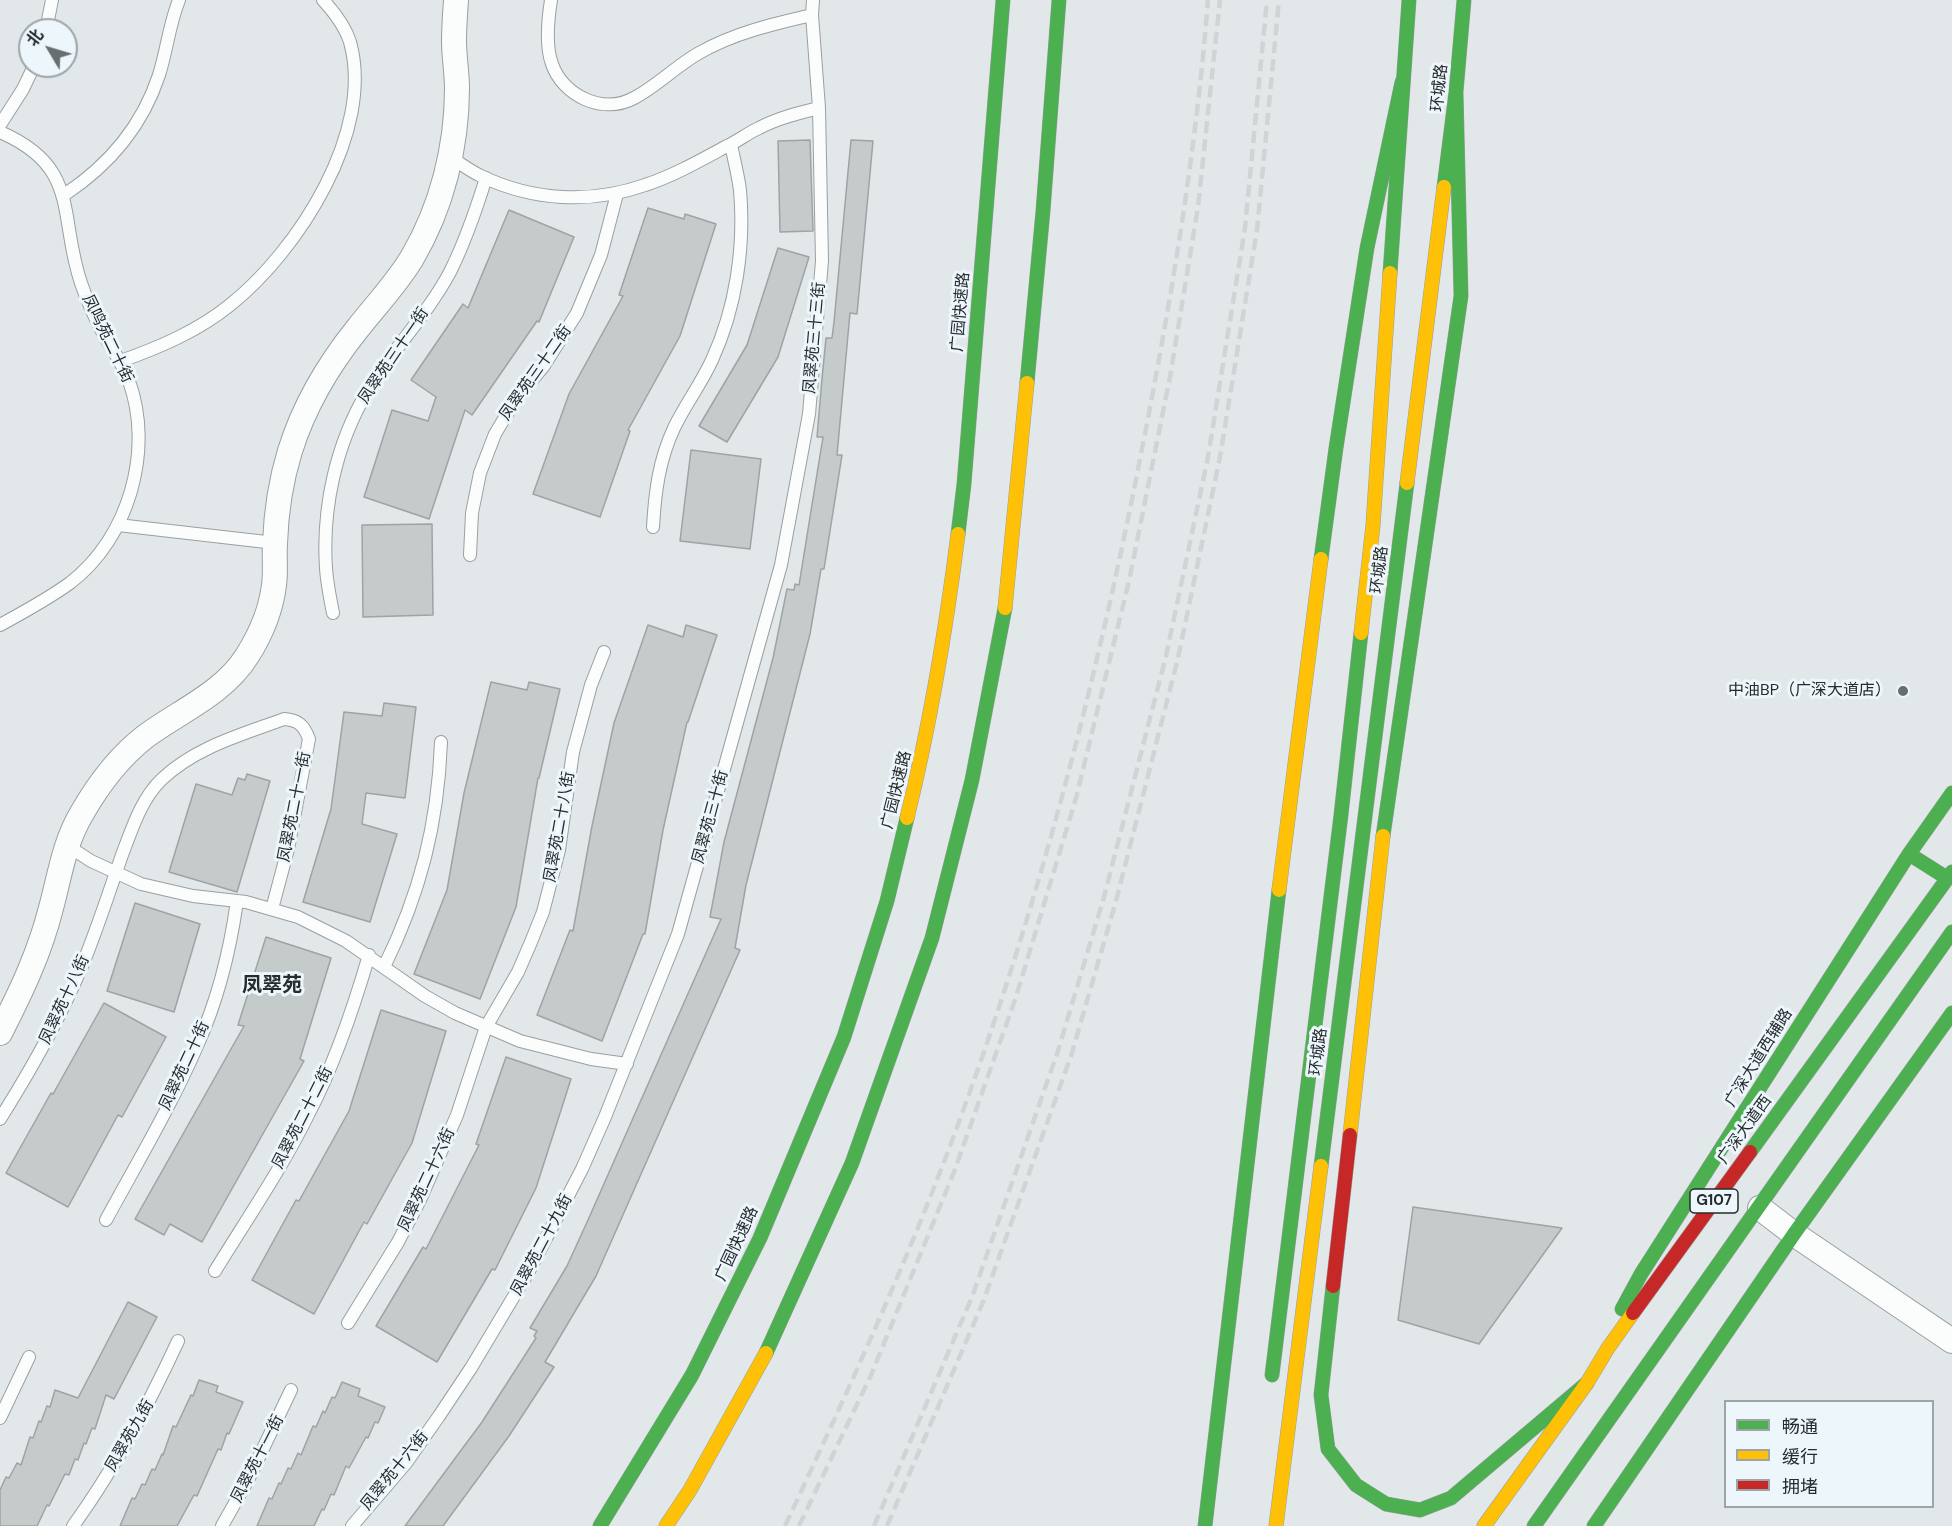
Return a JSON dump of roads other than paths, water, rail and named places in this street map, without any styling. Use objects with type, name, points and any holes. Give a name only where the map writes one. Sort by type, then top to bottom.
[{"type":"main road","name":"广园快速路","points":[[600,1526],[692,1375],[760,1238],[844,1037],[887,901],[922,759],[947,621],[964,484],[1003,0]]},
{"type":"main road","points":[[666,1526],[690,1490],[760,1367],[852,1163],[932,938],[972,780],[1005,621],[1043,211],[1059,0]]},
{"type":"main road","points":[[1205,1526],[1294,763],[1336,448],[1367,248],[1402,82],[1409,0]]},
{"type":"main road","name":"环城路","points":[[1276,1526],[1456,92],[1464,0]]},
{"type":"main road","name":"环城路","points":[[1271,1387],[1340,827],[1373,525],[1402,82]]},
{"type":"main road","points":[[1456,92],[1461,296],[1384,829],[1321,1395],[1328,1449],[1356,1485],[1386,1504],[1420,1510],[1451,1498],[1587,1383]]},
{"type":"main road","name":"广深大道西辅路","points":[[1608,1348],[1615,1322],[1641,1274],[1909,854],[1952,793]]},
{"type":"main road","points":[[1909,854],[1950,875]]},
{"type":"main road","name":"广深大道西","points":[[1484,1526],[1587,1383],[1608,1348],[1950,875]]},
{"type":"main road","name":"G107","points":[[1534,1526],[1760,1208],[1952,932]]},
{"type":"main road","points":[[1594,1526],[1794,1234],[1952,1012]]},
{"type":"street","points":[[0,1033],[28,978],[51,909],[62,860],[81,814],[109,773],[144,738],[218,688],[246,658],[265,622],[275,584],[274,543],[279,496],[290,451],[307,407],[330,366],[358,328],[388,294],[412,257],[432,217],[446,175],[455,131],[456,0]]},
{"type":"street","points":[[1760,1208],[1794,1234],[1952,1341]]},
{"type":"lane","points":[[48,18],[52,0]]},
{"type":"lane","points":[[64,195],[86,181],[103,165],[119,148],[142,113],[159,75],[168,33],[179,0]]},
{"type":"lane","points":[[121,361],[160,347],[196,328],[230,305],[261,278],[282,254],[311,212],[334,166],[354,97],[355,68],[349,40],[337,15],[323,0]]},
{"type":"lane","points":[[551,0],[548,43],[551,63],[560,81],[575,95],[594,103],[614,104],[633,99],[699,53],[754,29],[812,15]]},
{"type":"lane","name":"凤翠苑三十三街","points":[[781,565],[810,402],[822,261],[819,108],[812,15],[813,0]]},
{"type":"lane","points":[[0,125],[28,78]]},
{"type":"lane","points":[[450,157],[486,178],[512,189],[546,196],[582,198],[617,194],[647,185],[731,145],[759,128],[788,116],[819,108]]},
{"type":"lane","name":"凤鸣苑二十街","points":[[0,132],[19,140],[38,155],[53,173],[64,195],[73,254],[81,282],[92,310],[121,361],[130,383],[138,418],[138,455],[131,491],[118,525],[97,555],[72,582],[0,625]]},
{"type":"lane","points":[[653,526],[655,492],[662,459],[674,427],[712,359],[728,318],[738,275],[741,232],[740,188],[731,145]]},
{"type":"lane","name":"凤翠苑三十一街","points":[[333,613],[326,568],[326,522],[333,477],[346,434],[366,393],[423,315],[449,272],[471,226],[486,178]]},
{"type":"lane","name":"凤翠苑三十二街","points":[[471,555],[472,513],[480,473],[495,434],[516,399],[543,367],[577,313],[602,255],[617,194]]},
{"type":"lane","points":[[118,525],[274,543]]},
{"type":"lane","name":"凤翠苑三十街","points":[[627,1064],[678,934],[781,565]]},
{"type":"lane","name":"凤翠苑二十八街","points":[[486,1027],[518,972],[543,912],[559,850],[573,752],[591,685],[604,652]]},
{"type":"lane","name":"凤翠苑十八街","points":[[0,1119],[21,1086],[62,1010],[86,957],[115,874],[142,807],[160,780],[185,759],[195,754],[284,719]]},
{"type":"lane","name":"凤翠苑二十一街","points":[[272,909],[288,849],[309,739],[305,727],[296,720],[284,719]]},
{"type":"lane","points":[[384,967],[408,914],[426,858],[437,801],[441,742]]},
{"type":"lane","points":[[68,846],[115,874],[166,892],[237,901],[272,909],[323,928],[369,955],[425,996],[486,1027],[520,1041],[555,1051],[627,1064]]},
{"type":"lane","name":"凤翠苑二十街","points":[[106,1220],[197,1046],[221,980],[237,901]]},
{"type":"lane","name":"凤翠苑二十二街","points":[[215,1271],[309,1115],[342,1039],[369,955]]},
{"type":"lane","name":"凤翠苑二十六街","points":[[348,1323],[392,1252],[420,1200],[457,1115],[486,1027]]},
{"type":"lane","name":"凤翠苑二十九街","points":[[439,1416],[530,1271],[582,1169],[627,1064]]},
{"type":"lane","name":"凤翠苑九街","points":[[73,1526],[115,1465],[138,1424],[178,1341]]},
{"type":"lane","points":[[0,1418],[29,1357]]},
{"type":"lane","name":"凤翠苑十一街","points":[[222,1526],[249,1478],[291,1390]]},
{"type":"lane","name":"凤翠苑十六街","points":[[352,1526],[405,1462],[439,1416]]},
{"type":"railway","points":[[785,1526],[886,1303],[942,1167],[1003,994],[1056,817],[1102,639],[1151,402],[1172,288],[1189,173],[1208,0]]},
{"type":"railway","points":[[799,1526],[871,1375],[954,1172],[1016,997],[1076,798],[1129,581],[1170,377],[1198,207],[1220,0]]},
{"type":"railway","points":[[874,1526],[972,1297],[1058,1051],[1104,897],[1166,656],[1208,457],[1245,228],[1267,0]]},
{"type":"railway","points":[[887,1526],[983,1302],[1071,1056],[1116,901],[1178,658],[1220,457],[1257,230],[1279,0]]},
{"type":"place","name":"中油BP（广深大道店）","points":[[1903,691]]},
{"type":"district","name":"凤翠苑","points":[[272,986]]}]
